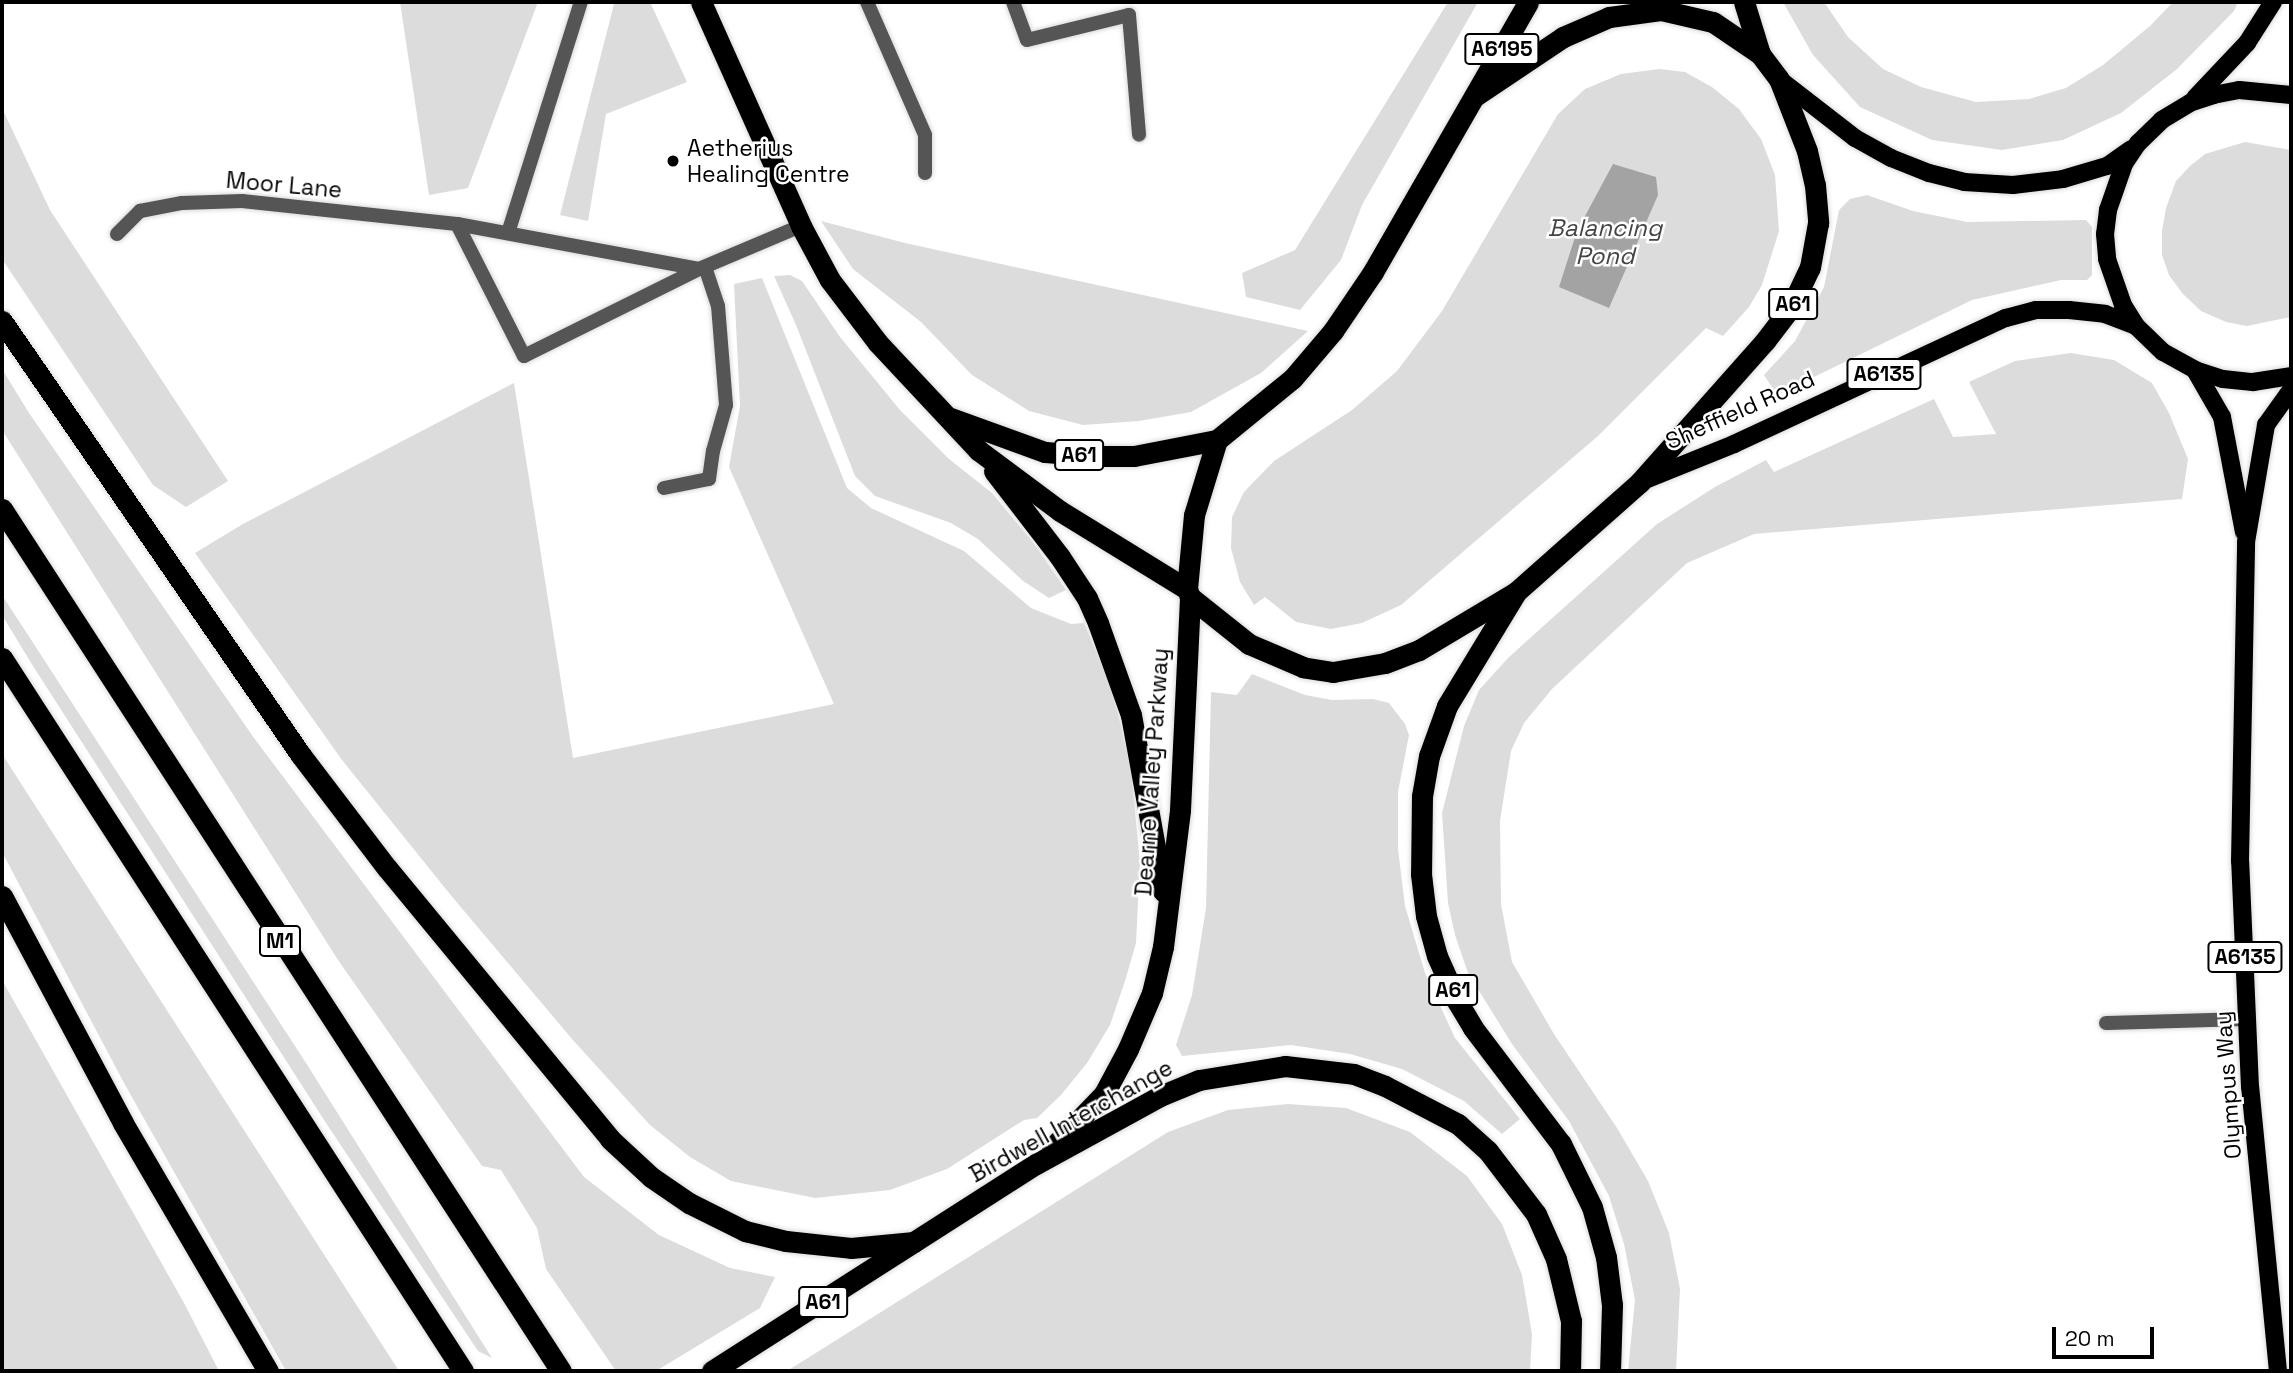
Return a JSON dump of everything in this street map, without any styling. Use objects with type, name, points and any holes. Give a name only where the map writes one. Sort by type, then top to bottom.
[{"type":"highway","name":"A61","points":[[701,2],[801,226],[830,280],[878,343],[946,416],[978,450],[1060,511],[1188,593],[1249,644],[1303,667],[1333,672],[1385,663],[1419,650],[1516,592],[1640,482],[1765,341],[1791,307],[1810,267],[1818,223],[1815,186],[1807,151],[1779,79],[1760,54],[1713,22],[1661,10],[1609,17],[1563,37],[1475,96],[1373,272],[1333,331],[1293,378],[1217,440],[1134,456],[1045,452],[946,416]]},
{"type":"highway","name":"A6195","points":[[1475,96],[1528,2]]},
{"type":"highway","points":[[1744,2],[1760,54]]},
{"type":"highway","points":[[2,321],[300,754],[387,869],[610,1139],[651,1177],[689,1203],[745,1231],[786,1241],[851,1248],[914,1242]]},
{"type":"highway","name":"A61","points":[[1188,593],[1194,515],[1217,440]]},
{"type":"highway","points":[[978,450],[1060,557],[1087,598],[1098,623],[1131,715],[1167,913]]},
{"type":"highway","name":"M1","points":[[2,509],[561,1371]]},
{"type":"highway","name":"A61","points":[[1516,592],[1447,706],[1429,756],[1420,836],[1422,884],[1426,916],[1437,956],[1457,1001],[1473,1028],[1561,1144],[1592,1207],[1606,1257],[1612,1305],[1610,1371]]},
{"type":"highway","name":"Dearne Valley Parkway","points":[[1036,1164],[1104,1094],[1128,1049],[1152,993],[1167,913],[1180,810],[1188,593]]},
{"type":"highway","points":[[2,658],[463,1371]]},
{"type":"highway","points":[[2,896],[123,1123],[268,1371]]},
{"type":"highway","name":"Birdwell Interchange","points":[[721,1366],[1036,1164],[1160,1096],[1199,1080],[1285,1066],[1354,1074],[1385,1086],[1458,1124],[1488,1151],[1536,1214],[1566,1290],[1571,1321],[1570,1371]]},
{"type":"main road","points":[[1779,79],[1856,138],[1879,152],[1929,173],[1964,182],[2012,185],[2063,179],[2107,166],[2138,144],[2162,120],[2190,103],[2241,51],[2265,19],[2273,2]]},
{"type":"main road","points":[[2190,103],[2239,90],[2291,95]]},
{"type":"main road","points":[[2138,144],[2114,186],[2105,234],[2113,283],[2136,326],[2163,352],[2195,370],[2223,379],[2253,382],[2291,376]]},
{"type":"main road","name":"Sheffield Road","points":[[1640,482],[1734,444],[2006,318],[2036,310],[2069,310],[2105,314],[2136,326]]},
{"type":"main road","name":"Olympus Way","points":[[2195,370],[2221,417],[2246,542]]},
{"type":"main road","name":"Olympus Way","points":[[2278,1371],[2250,1087],[2241,861],[2246,542],[2266,425],[2291,390]]},
{"type":"street","points":[[508,233],[582,2]]},
{"type":"street","points":[[867,2],[925,135],[925,173]]},
{"type":"street","points":[[1013,2],[1027,40],[1129,15],[1139,135]]},
{"type":"street","name":"Moor Lane","points":[[117,234],[140,211],[181,203],[242,201],[457,224],[702,268]]},
{"type":"street","points":[[457,224],[524,356],[702,268],[801,226]]},
{"type":"street","points":[[664,488],[709,479],[712,451],[726,405],[718,306],[702,268]]},
{"type":"street","points":[[2106,1023],[2247,1019]]},
{"type":"shaded area","points":[[400,2],[538,2],[468,188],[429,195]]},
{"type":"shaded area","points":[[650,2],[687,82],[606,114],[588,221],[560,215],[614,4]]},
{"type":"shaded area","points":[[1448,2],[1478,2],[1362,205],[1341,260],[1300,310],[1246,297],[1242,273],[1295,250]]},
{"type":"shaded area","points":[[1783,2],[1824,2],[1848,37],[1883,69],[1921,87],[1976,102],[2029,99],[2066,88],[2103,65],[2150,26],[2173,2],[2238,2],[2234,11],[2177,69],[2121,113],[2063,140],[2002,150],[1932,140],[1860,107],[1813,55]]},
{"type":"shaded area","points":[[1659,69],[1685,72],[1712,87],[1739,109],[1761,139],[1775,175],[1779,231],[1762,285],[1749,307],[1723,336],[1706,328],[1598,436],[1401,605],[1362,623],[1331,629],[1296,622],[1265,597],[1254,605],[1240,582],[1231,548],[1232,517],[1244,492],[1274,461],[1352,410],[1397,371],[1442,311],[1558,114],[1585,89],[1621,74]]},
{"type":"shaded area","points":[[2,108],[50,210],[228,481],[186,507],[153,485],[2,259]]},
{"type":"shaded area","points":[[2245,142],[2291,150],[2291,317],[2247,326],[2226,322],[2201,311],[2182,293],[2169,275],[2162,255],[2166,208],[2176,181],[2205,154]]},
{"type":"shaded area","points":[[1867,195],[1913,211],[1967,222],[2086,220],[2092,227],[2092,275],[2087,280],[2061,280],[1972,300],[1777,395],[1764,375],[1795,341],[1824,287],[1839,210],[1850,199]]},
{"type":"shaded area","points":[[821,221],[905,243],[1308,331],[1261,373],[1191,412],[1139,421],[1083,425],[1029,411],[972,375],[921,322],[853,269]]},
{"type":"shaded area","points":[[790,275],[802,281],[840,337],[900,410],[949,459],[992,493],[1035,545],[1066,590],[1049,598],[1023,581],[978,539],[951,523],[875,496],[855,476],[774,276]]},
{"type":"shaded area","points":[[762,278],[847,488],[871,508],[964,551],[1031,608],[1071,624],[1084,623],[1112,690],[1121,727],[1131,770],[1140,863],[1136,943],[1125,981],[1110,1025],[1087,1063],[1061,1095],[1037,1118],[1024,1120],[947,1169],[890,1190],[815,1198],[731,1181],[690,1157],[650,1125],[572,1039],[342,760],[195,553],[243,524],[514,383],[573,758],[834,704],[729,467],[740,406],[734,284]]},
{"type":"shaded area","points":[[2071,353],[2114,360],[2152,383],[2169,413],[2188,459],[2182,499],[1754,534],[1687,563],[1552,689],[1524,723],[1511,751],[1500,821],[1501,904],[1512,962],[1554,1034],[1617,1128],[1648,1181],[1669,1233],[1680,1289],[1676,1371],[1628,1371],[1635,1300],[1624,1244],[1609,1196],[1569,1121],[1512,1044],[1468,973],[1455,935],[1448,903],[1442,813],[1464,726],[1479,690],[1508,658],[1657,524],[1715,487],[1766,460],[1774,472],[1934,399],[1953,437],[1996,434],[1969,382],[2015,361]]},
{"type":"shaded area","points":[[2,369],[29,413],[254,738],[584,1177],[659,1235],[730,1268],[775,1277],[760,1308],[656,1371],[616,1371],[546,1269],[537,1228],[501,1170],[482,1166],[338,960],[2,430]]},
{"type":"shaded area","points":[[2,595],[306,1063],[492,1358],[478,1351],[326,1123],[33,666],[2,615]]},
{"type":"shaded area","points":[[1252,674],[1305,695],[1332,700],[1373,699],[1389,703],[1405,724],[1409,735],[1398,792],[1398,849],[1405,906],[1425,973],[1455,1038],[1520,1119],[1502,1134],[1464,1101],[1402,1069],[1350,1054],[1291,1045],[1182,1056],[1176,1045],[1192,995],[1206,908],[1211,692],[1237,695]]},
{"type":"shaded area","points":[[2,754],[399,1371],[286,1371],[124,1083],[2,852]]},
{"type":"shaded area","points":[[2,980],[184,1303],[219,1371],[2,1371]]},
{"type":"shaded area","points":[[1288,1104],[1346,1108],[1410,1132],[1467,1176],[1502,1224],[1522,1275],[1532,1334],[1530,1371],[787,1371],[1168,1132],[1228,1110]]},
{"type":"water","name":"Balancing Pond","points":[[1613,164],[1656,177],[1658,195],[1609,308],[1559,287],[1577,231]]},
{"type":"place","name":"Aetherius Healing Centre","points":[[673,161]]}]
